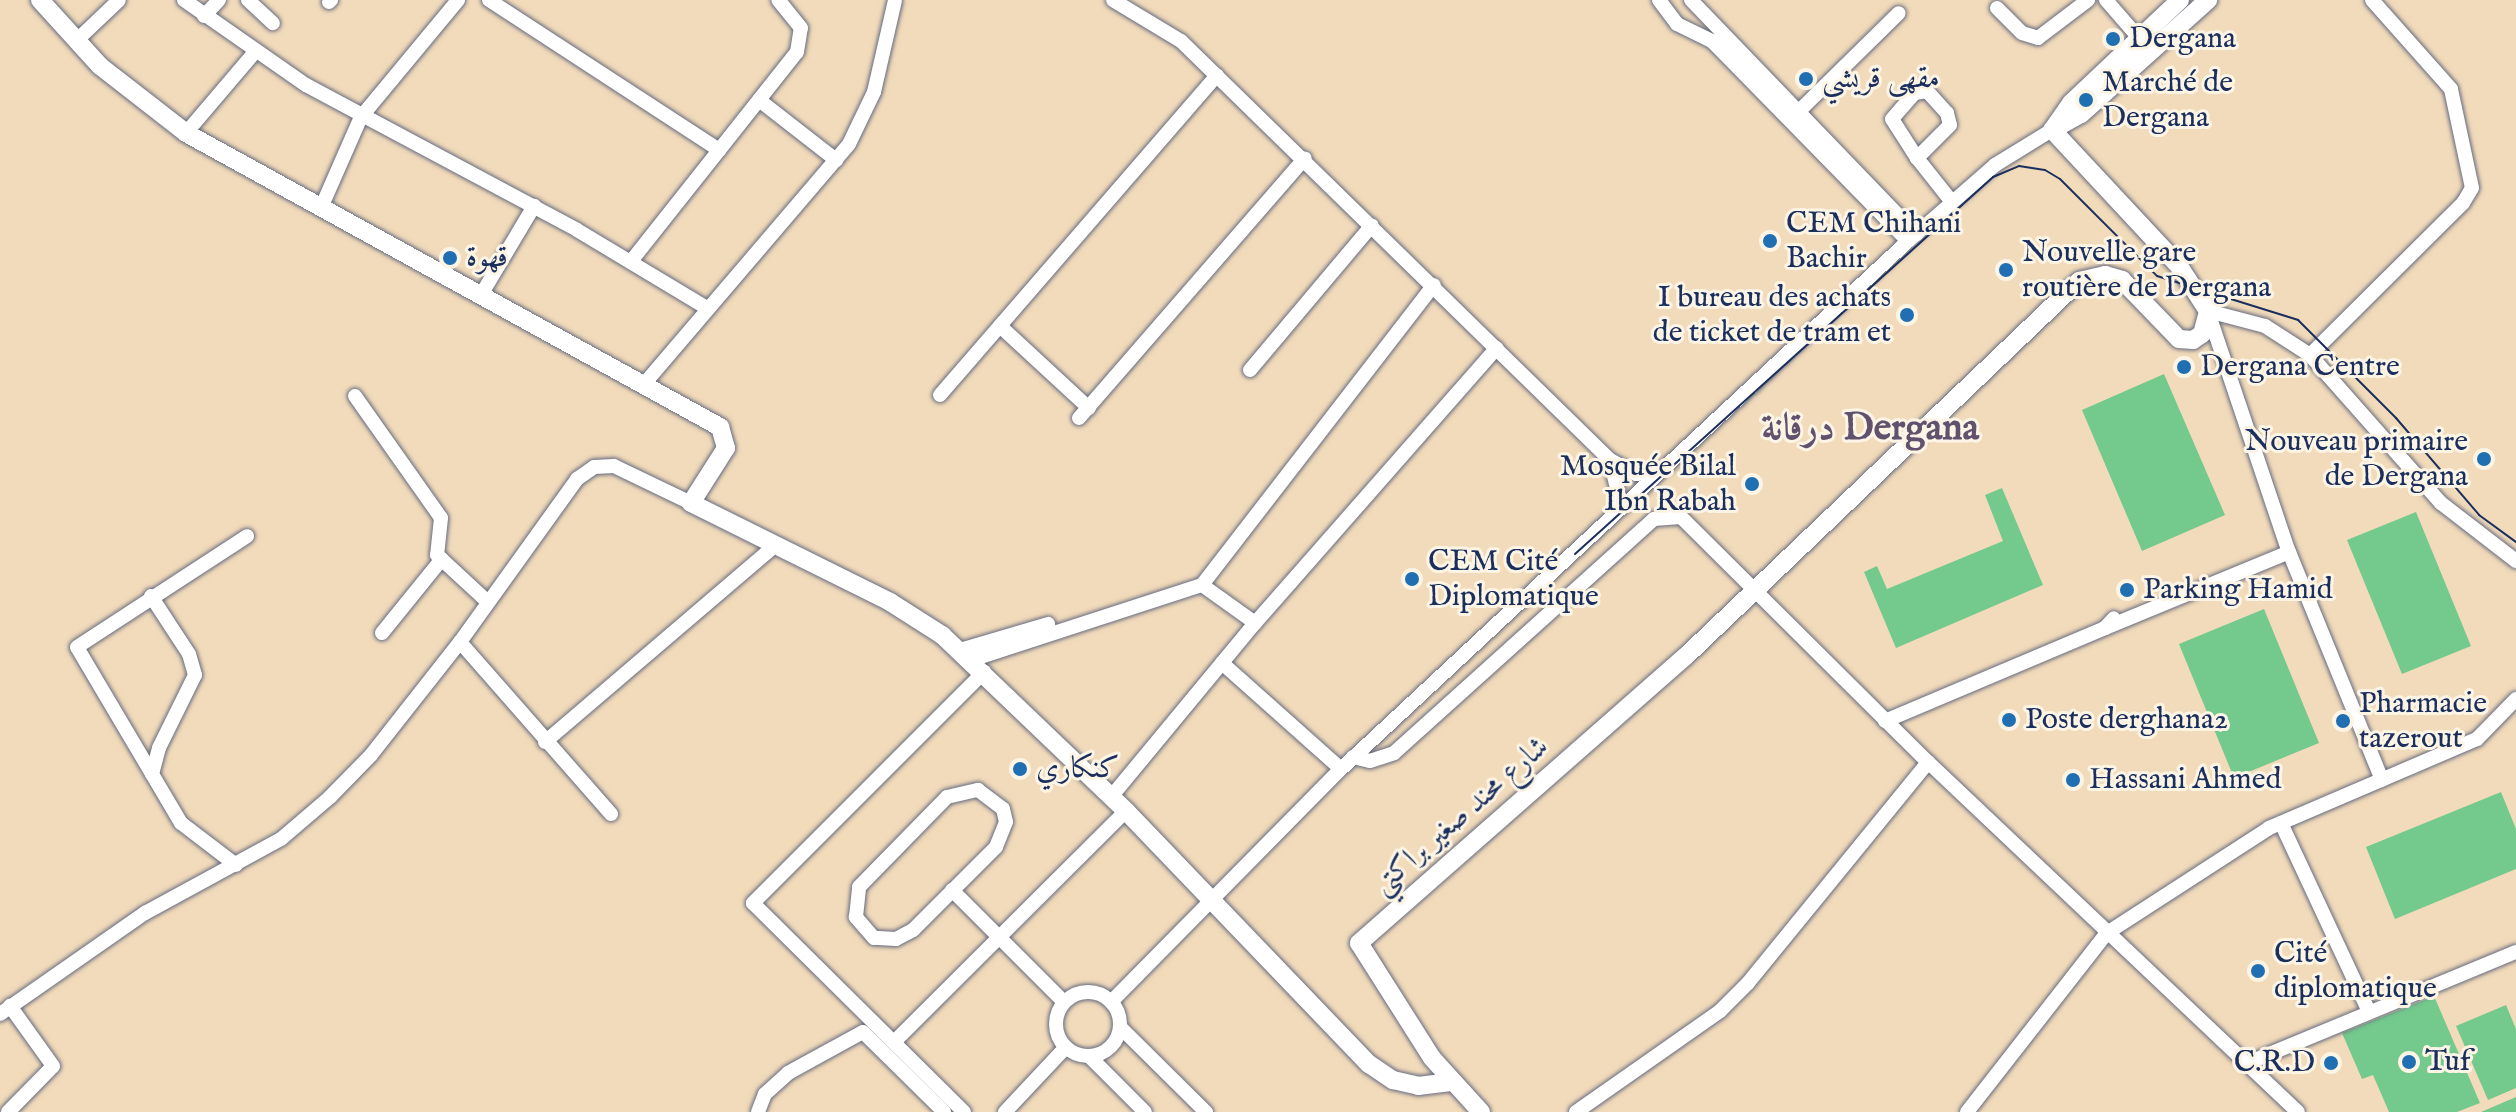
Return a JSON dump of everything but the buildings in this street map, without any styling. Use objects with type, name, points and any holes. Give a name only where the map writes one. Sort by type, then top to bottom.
[{"type":"street","points":[[40,0],[76,41],[186,133],[720,427],[727,436],[726,448],[691,503]]},
{"type":"street","points":[[76,41],[119,0]]},
{"type":"street","points":[[184,0],[254,53],[361,117],[632,260],[707,308]]},
{"type":"street","points":[[204,16],[219,0]]},
{"type":"street","points":[[248,0],[273,23]]},
{"type":"street","points":[[321,208],[361,117],[458,0]]},
{"type":"street","points":[[489,0],[719,150]]},
{"type":"street","points":[[632,260],[801,45],[798,20],[778,0]]},
{"type":"street","points":[[645,383],[836,160],[859,128],[874,92],[895,0]]},
{"type":"street","points":[[1113,0],[1167,30],[1217,75],[1610,460],[1636,474],[1658,473]]},
{"type":"street","points":[[1659,0],[1673,20],[1712,41],[1794,116],[1912,238]]},
{"type":"street","points":[[1997,8],[2022,33],[2038,38],[2088,0]]},
{"type":"street","points":[[2106,0],[2139,38]]},
{"type":"street","points":[[2052,130],[2071,103],[2180,0]]},
{"type":"street","points":[[1111,1002],[1353,757],[1912,238],[2008,156],[2081,114],[2208,0]]},
{"type":"street","points":[[2310,355],[2463,203],[2472,188],[2451,89],[2372,0]]},
{"type":"street","points":[[1673,20],[1681,7],[1700,6]]},
{"type":"street","points":[[1693,32],[1700,6]]},
{"type":"street","points":[[1700,6],[1794,116]]},
{"type":"street","points":[[1794,116],[1899,13]]},
{"type":"street","points":[[186,133],[254,53]]},
{"type":"street","points":[[940,395],[1217,75]]},
{"type":"street","points":[[1917,158],[1950,125],[1947,113],[1923,91],[1892,119],[1917,158],[1952,202]]},
{"type":"street","points":[[759,100],[836,160]]},
{"type":"street","points":[[2052,130],[2179,266],[2208,311],[2289,552],[2382,780]]},
{"type":"street","points":[[1000,326],[1084,413],[1305,158]]},
{"type":"street","points":[[481,295],[534,206]]},
{"type":"street","points":[[1250,370],[1372,225]]},
{"type":"street","points":[[1755,592],[2079,281],[2105,275],[2122,280],[2179,339],[2193,340],[2202,334],[2208,311]]},
{"type":"street","points":[[972,660],[1202,585],[1434,285]]},
{"type":"street","points":[[2208,311],[2265,326],[2310,355],[2441,503],[2516,561]]},
{"type":"street","points":[[1111,797],[1255,623],[1497,348]]},
{"type":"street","points":[[355,396],[441,518],[437,555],[488,602]]},
{"type":"street","points":[[1610,460],[1622,508]]},
{"type":"street","points":[[8,1112],[53,1066],[5,1010],[145,913],[281,839],[330,797],[371,755],[460,642],[577,479],[594,467],[614,466],[890,602],[972,660],[1126,811],[1369,1064],[1405,1083],[1451,1082]]},
{"type":"street","points":[[1353,757],[1370,761],[1394,753],[1660,516],[1687,521],[1885,721],[2107,933],[2250,1062],[2298,1112]]},
{"type":"street","points":[[236,865],[181,823],[77,647],[247,536]]},
{"type":"street","points":[[545,742],[773,547]]},
{"type":"street","points":[[1885,721],[2109,623],[2289,552]]},
{"type":"street","points":[[382,633],[442,559]]},
{"type":"street","points":[[1202,585],[1255,623]]},
{"type":"street","name":"شارع محند صغير براكتي","points":[[1481,1112],[1451,1082],[1404,1018],[1359,943],[1755,592]]},
{"type":"street","points":[[151,596],[189,654],[195,675],[159,748],[152,774]]},
{"type":"street","points":[[1511,611],[1530,632]]},
{"type":"street","points":[[964,1112],[753,903],[972,660],[1048,624]]},
{"type":"street","points":[[460,642],[611,814]]},
{"type":"street","points":[[1222,663],[1341,769]]},
{"type":"street","points":[[1967,1112],[2107,933],[2281,823],[2477,739],[2516,699]]},
{"type":"street","points":[[2497,721],[2516,719]]},
{"type":"street","points":[[1576,1112],[1720,1011],[1748,983],[1928,762]]},
{"type":"street","points":[[978,790],[1003,809],[1003,837],[952,890],[913,930],[896,939],[874,938],[856,917],[859,887],[947,797],[978,790]]},
{"type":"street","points":[[894,1042],[1126,811]]},
{"type":"street","points":[[2281,823],[2369,1012]]},
{"type":"street","points":[[952,890],[1064,1002]]},
{"type":"street","points":[[2250,1062],[2516,952]]},
{"type":"street","points":[[1111,1002],[1083,992],[1064,1002],[1055,1021],[1066,1047],[1089,1056],[1145,1112]]},
{"type":"street","points":[[1111,1002],[1120,1027],[1206,1112]]},
{"type":"street","points":[[1089,1056],[1108,1049],[1120,1027]]},
{"type":"street","points":[[758,1112],[775,1083],[855,1032],[869,1034],[944,1112]]},
{"type":"street","points":[[1005,1112],[1066,1047]]},
{"type":"green space","points":[[2164,374],[2225,515],[2142,551],[2082,410]]},
{"type":"green space","points":[[2002,488],[2043,585],[1896,648],[1864,572],[1877,566],[1887,589],[2003,541],[1985,495]]},
{"type":"green space","points":[[2416,512],[2471,646],[2402,674],[2347,540]]},
{"type":"green space","points":[[2264,609],[2319,743],[2234,778],[2179,644]]},
{"type":"green space","points":[[2501,792],[2516,829],[2516,869],[2395,919],[2366,847]]},
{"type":"green space","name":"Tuf","points":[[2434,996],[2480,1103],[2457,1112],[2389,1112],[2373,1075],[2362,1079],[2342,1033]]},
{"type":"green space","points":[[2506,1005],[2516,1029],[2516,1088],[2488,1100],[2456,1026]]},
{"type":"green space","points":[[2516,1097],[2516,1112],[2481,1112]]},
{"type":"tram line","points":[[1575,554],[1993,177],[2019,166],[2045,170],[2060,179],[2157,276],[2298,320],[2396,418],[2479,515],[2516,542]]},
{"type":"place","name":"Dergana","points":[[2113,39]]},
{"type":"place","name":"مقهى قريشي","points":[[1806,79]]},
{"type":"place","name":"Marché de Dergana","points":[[2086,100]]},
{"type":"place","name":"CEM Chihani Bachir","points":[[1770,241]]},
{"type":"place","name":"قهوة","points":[[450,258]]},
{"type":"place","name":"Nouvelle gare routière de Dergana","points":[[2006,270]]},
{"type":"place","name":"I bureau des achats de ticket de tram et","points":[[1907,315]]},
{"type":"place","name":"Dergana Centre","points":[[2184,367]]},
{"type":"place","name":"Nouveau primaire de Dergana","points":[[2484,459]]},
{"type":"place","name":"Mosquée Bilal Ibn Rabah","points":[[1752,484]]},
{"type":"place","name":"CEM Cité Diplomatique","points":[[1412,579]]},
{"type":"place","name":"Parking Hamid","points":[[2127,590]]},
{"type":"place","name":"Poste derghana2","points":[[2009,720]]},
{"type":"place","name":"Pharmacie tazerout","points":[[2343,721]]},
{"type":"place","name":"كنكاري","points":[[1020,769]]},
{"type":"place","name":"Hassani Ahmed","points":[[2073,780]]},
{"type":"place","name":"Cité diplomatique","points":[[2258,971]]},
{"type":"place","name":"Tuf","points":[[2409,1062]]},
{"type":"place","name":"C.R.D","points":[[2331,1063]]},
{"type":"district","name":"درقانة Dergana","points":[[1870,430]]}]
